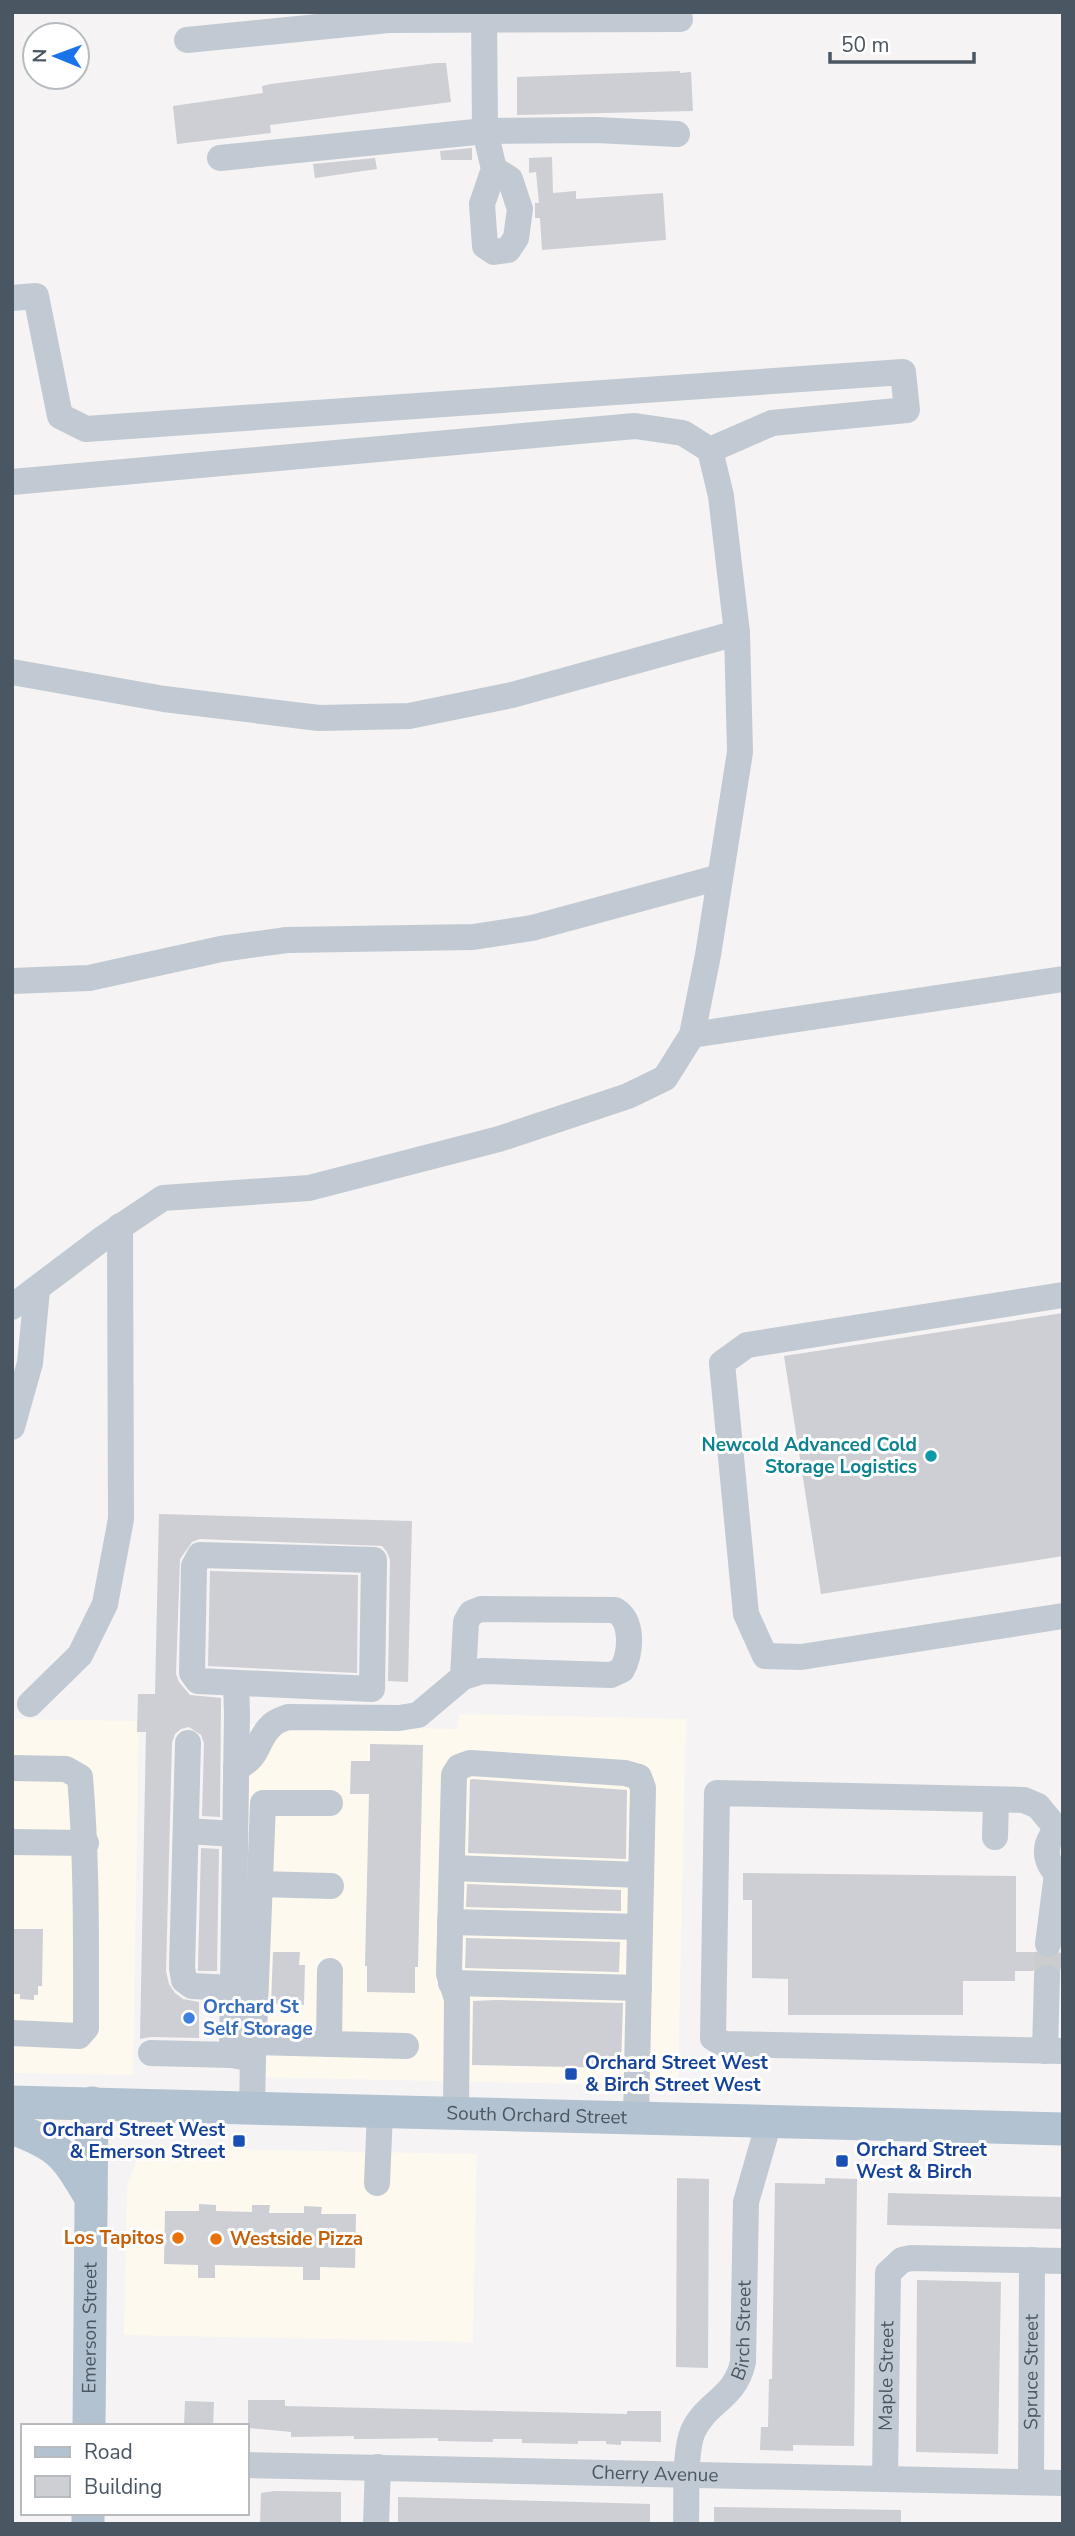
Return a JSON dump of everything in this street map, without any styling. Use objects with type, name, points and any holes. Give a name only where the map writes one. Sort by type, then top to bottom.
[{"type":"main road","name":"South Orchard Street","points":[[12,2102],[1063,2129]]},
{"type":"main road","name":"Emerson Street","points":[[89,2424],[92,2103]]},
{"type":"main road","points":[[12,2129],[43,2140],[55,2148],[66,2159],[90,2198]]},
{"type":"street","points":[[485,16],[485,131],[494,169]]},
{"type":"street","points":[[187,40],[388,20],[485,16],[680,19]]},
{"type":"street","points":[[220,158],[485,131],[596,130],[677,134]]},
{"type":"street","points":[[12,298],[36,296],[60,416],[86,429],[903,372],[907,410],[772,423],[710,450]]},
{"type":"street","points":[[12,482],[635,426],[683,433],[710,450],[721,496],[737,633],[740,752],[692,1035],[665,1078],[615,1100],[499,1139],[309,1188],[163,1198],[120,1226],[12,1307]]},
{"type":"street","points":[[12,673],[164,699],[319,718],[410,716],[512,695],[737,633]]},
{"type":"street","points":[[12,981],[89,978],[221,949],[287,940],[473,937],[532,928],[720,877]]},
{"type":"street","points":[[692,1035],[1063,979]]},
{"type":"street","points":[[30,1704],[80,1655],[105,1604],[121,1519],[120,1226]]},
{"type":"street","points":[[12,1427],[30,1363],[37,1290]]},
{"type":"street","points":[[1063,1295],[747,1345],[722,1363],[746,1614],[765,1656],[801,1657],[1063,1616]]},
{"type":"street","points":[[200,1555],[374,1560],[372,1689],[236,1683],[198,1681],[192,1673],[194,1566],[200,1555]]},
{"type":"street","points":[[236,1768],[250,1762],[264,1734],[273,1723],[288,1717],[399,1718],[418,1715],[463,1677],[482,1671],[611,1675],[622,1670],[627,1660],[628,1624],[623,1615],[615,1610],[481,1609],[471,1613],[466,1622],[463,1677]]},
{"type":"street","points":[[236,1683],[232,1988],[246,2052],[252,2107]]},
{"type":"street","points":[[188,1743],[182,1968],[184,1980],[192,1986],[232,1988]]},
{"type":"street","points":[[456,2113],[457,2000],[449,1973],[454,1775],[459,1767],[470,1763],[625,1773],[639,1777],[643,1788],[636,2118]]},
{"type":"street","points":[[12,1769],[66,1769],[80,1777],[86,1843],[86,2028],[79,2036],[12,2033]]},
{"type":"street","points":[[1047,1978],[1054,2051],[724,2044],[713,2038],[717,1794],[1024,1800],[1038,1807],[1060,1828],[1047,1843],[1046,1852],[1051,1868],[1060,1875],[1048,1944]]},
{"type":"street","points":[[995,1837],[996,1801]]},
{"type":"street","points":[[246,2052],[263,1803],[330,1803]]},
{"type":"street","points":[[186,1831],[235,1833]]},
{"type":"street","points":[[12,1842],[86,1843]]},
{"type":"street","points":[[452,1868],[641,1875]]},
{"type":"street","points":[[259,1884],[331,1886]]},
{"type":"street","points":[[450,1923],[640,1927]]},
{"type":"street","points":[[329,2043],[330,1971]]},
{"type":"street","points":[[452,1983],[639,1988]]},
{"type":"street","points":[[151,2053],[246,2052],[329,2043],[406,2046]]},
{"type":"street","points":[[377,2183],[380,2111]]},
{"type":"street","name":"Birch Street","points":[[686,2524],[687,2474],[693,2432],[702,2417],[727,2394],[740,2374],[743,2362],[746,2202],[769,2122]]},
{"type":"street","name":"Maple Street","points":[[885,2479],[888,2273],[902,2260],[911,2258],[1032,2260]]},
{"type":"street","points":[[1032,2260],[1063,2261]]},
{"type":"street","name":"Spruce Street","points":[[1031,2482],[1032,2260]]},
{"type":"street","name":"Cherry Avenue","points":[[248,2465],[1063,2483]]},
{"type":"street","points":[[376,2524],[378,2467]]},
{"type":"shaded area","points":[[459,1714],[686,1719],[678,2086],[242,2077],[250,1725],[458,1729]]},
{"type":"shaded area","points":[[12,1719],[139,1721],[133,2075],[12,2073]]},
{"type":"shaded area","points":[[158,2148],[477,2154],[473,2342],[124,2335],[127,2188],[136,2161]]},
{"type":"building","points":[[446,63],[451,102],[270,125],[271,133],[177,144],[173,106],[263,93],[262,86],[271,84]]},
{"type":"building","points":[[691,72],[693,111],[517,115],[517,77]]},
{"type":"building","points":[[472,148],[472,160],[441,160],[440,151]]},
{"type":"building","points":[[552,157],[553,193],[576,191],[576,199],[663,193],[666,240],[542,250],[540,218],[535,218],[535,203],[539,203],[536,172],[529,173],[529,158]]},
{"type":"building","points":[[375,158],[377,169],[315,178],[313,164]]},
{"type":"building","name":"Newcold Advanced Cold Storage Logistics","points":[[1063,1313],[1063,1556],[821,1594],[784,1356]]},
{"type":"building","points":[[159,1514],[412,1521],[408,1682],[388,1681],[390,1560],[382,1546],[200,1539],[192,1542],[180,1559],[176,1674],[190,1695],[221,1698],[220,1817],[202,1816],[204,1743],[201,1735],[189,1727],[181,1729],[175,1734],[172,1743],[166,1971],[169,1984],[175,1993],[183,1999],[199,2002],[199,2038],[140,2039],[146,1732],[137,1732],[138,1694],[155,1694]]},
{"type":"building","points":[[210,1571],[358,1575],[357,1673],[208,1666]]},
{"type":"building","points":[[370,1744],[423,1745],[418,1967],[415,1967],[415,1993],[367,1992],[365,1966],[369,1794],[350,1794],[351,1761],[370,1761]]},
{"type":"building","points":[[472,1779],[627,1790],[626,1859],[468,1853]]},
{"type":"building","points":[[201,1848],[219,1849],[217,1971],[198,1971]]},
{"type":"building","points":[[743,1873],[1016,1876],[1016,1952],[1035,1952],[1047,1960],[1063,1952],[1063,1971],[1055,1964],[1047,1962],[1033,1971],[1015,1971],[1015,1981],[963,1981],[963,2015],[788,2015],[788,1979],[752,1978],[752,1900],[743,1900]]},
{"type":"building","points":[[467,1884],[621,1890],[621,1911],[466,1907]]},
{"type":"building","points":[[12,1929],[43,1929],[42,1986],[38,1986],[38,1995],[34,1995],[34,2000],[20,1999],[20,1994],[12,1994]]},
{"type":"building","points":[[466,1938],[620,1942],[619,1972],[465,1968]]},
{"type":"building","points":[[273,1952],[300,1952],[299,1965],[305,1965],[304,2005],[271,2004]]},
{"type":"building","points":[[473,2001],[623,2003],[621,2068],[472,2065]]},
{"type":"building","points":[[677,2178],[709,2179],[708,2368],[676,2367]]},
{"type":"building","points":[[825,2178],[857,2179],[854,2446],[793,2445],[793,2451],[760,2450],[761,2427],[768,2427],[769,2379],[772,2379],[775,2183],[825,2184]]},
{"type":"building","points":[[888,2193],[1063,2197],[1063,2229],[887,2225]]},
{"type":"building","points":[[199,2204],[216,2205],[216,2211],[252,2212],[252,2205],[270,2205],[269,2213],[304,2213],[304,2206],[322,2207],[321,2214],[356,2214],[355,2268],[320,2267],[320,2280],[303,2280],[303,2267],[215,2265],[215,2278],[198,2278],[198,2265],[164,2264],[165,2211],[199,2211]]},
{"type":"building","points":[[917,2280],[1001,2282],[998,2454],[916,2452]]},
{"type":"building","points":[[248,2400],[285,2400],[285,2406],[627,2414],[627,2411],[661,2411],[661,2442],[621,2441],[621,2445],[606,2444],[606,2441],[578,2441],[578,2444],[522,2443],[522,2439],[493,2439],[493,2442],[438,2441],[438,2438],[291,2437],[291,2432],[248,2428]]},
{"type":"building","points":[[185,2401],[214,2402],[213,2424],[184,2424]]},
{"type":"building","points":[[341,2492],[341,2524],[260,2524],[261,2493]]},
{"type":"building","points":[[398,2497],[650,2504],[650,2524],[398,2524]]},
{"type":"building","points":[[714,2507],[901,2510],[901,2524],[714,2524]]},
{"type":"tunnel","points":[[1047,1978],[1048,1944]]},
{"type":"place","name":"Newcold Advanced Cold Storage Logistics","points":[[931,1456]]},
{"type":"place","name":"Orchard St Self Storage","points":[[189,2018]]},
{"type":"place","name":"Orchard Street West & Birch Street West","points":[[571,2074]]},
{"type":"place","name":"Orchard Street West & Emerson Street","points":[[239,2141]]},
{"type":"place","name":"Orchard Street West & Birch","points":[[842,2161]]},
{"type":"place","name":"Los Tapitos","points":[[178,2238]]},
{"type":"place","name":"Westside Pizza","points":[[216,2239]]}]
